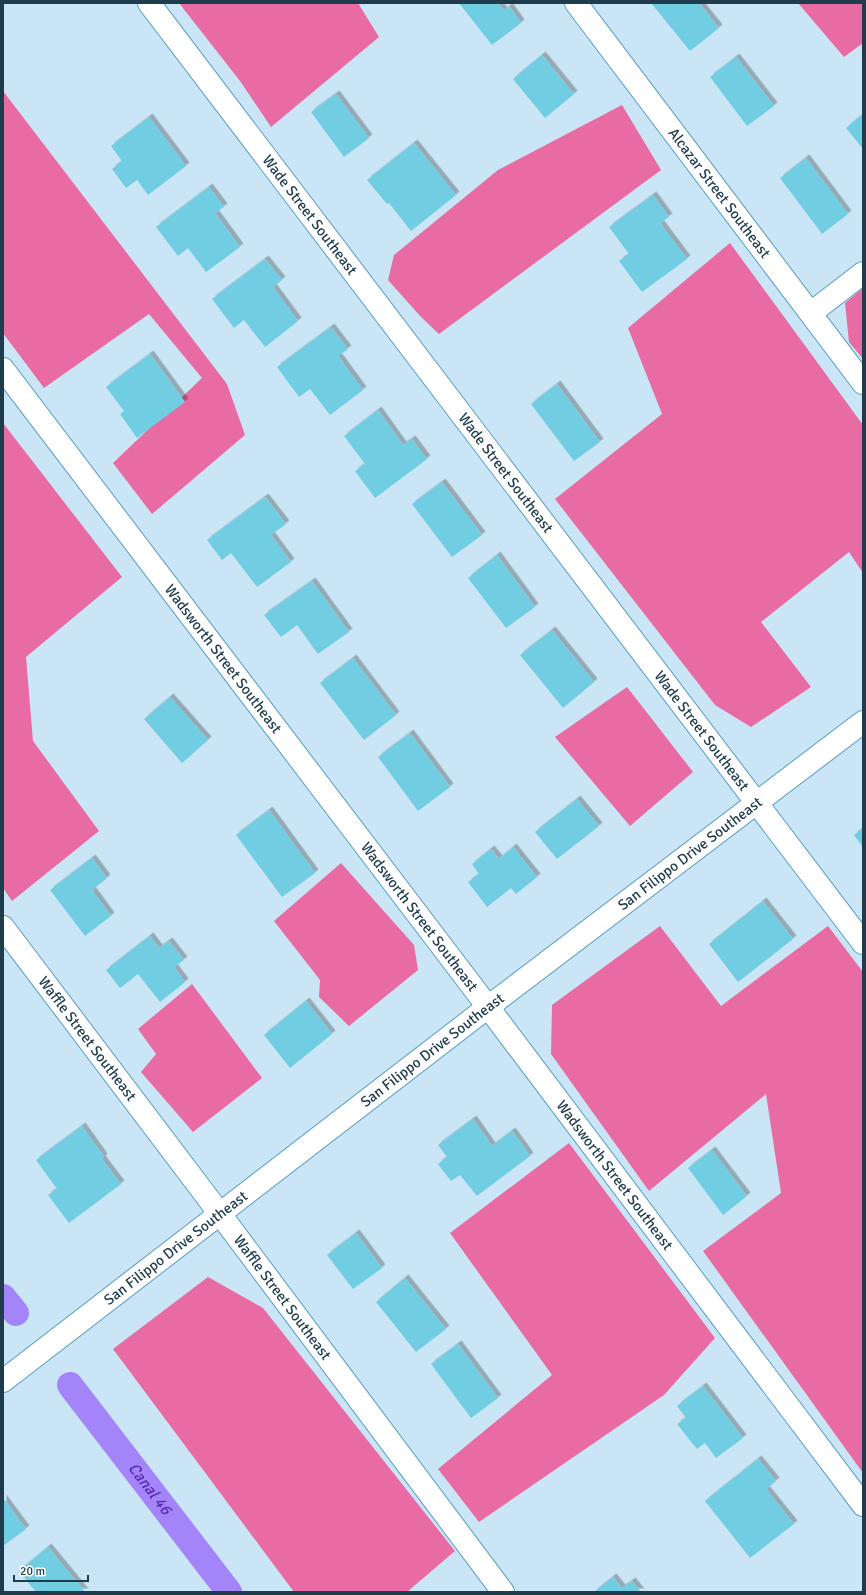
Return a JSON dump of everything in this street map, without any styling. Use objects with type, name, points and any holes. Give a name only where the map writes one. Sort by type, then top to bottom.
[{"type":"street","name":"Wade Street Southeast","points":[[149,3],[863,943]]},
{"type":"street","name":"Alcazar Street Southeast","points":[[576,3],[863,382]]},
{"type":"street","points":[[811,313],[863,273]]},
{"type":"street","name":"Wadsworth Street Southeast","points":[[3,369],[488,1007],[863,1505]]},
{"type":"street","name":"San Filippo Drive Southeast","points":[[3,1381],[488,1007],[863,722]]},
{"type":"street","name":"Waffle Street Southeast","points":[[3,928],[220,1214],[503,1592]]},
{"type":"shaded area","points":[[179,3],[358,3],[379,37],[271,127],[240,81]]},
{"type":"shaded area","points":[[798,3],[863,3],[863,43],[844,57]]},
{"type":"shaded area","points":[[3,91],[227,384],[245,435],[152,514],[113,463],[202,378],[149,314],[44,388],[3,333]]},
{"type":"shaded area","points":[[622,105],[661,170],[439,334],[421,317],[388,280],[394,255],[498,170]]},
{"type":"shaded area","points":[[730,243],[863,425],[863,573],[849,552],[761,622],[811,687],[751,727],[715,705],[555,499],[662,414],[628,328]]},
{"type":"shaded area","points":[[863,288],[863,359],[849,342],[845,303]]},
{"type":"shaded area","points":[[3,423],[122,577],[26,657],[33,741],[99,831],[12,901],[3,888]]},
{"type":"shaded area","points":[[627,687],[693,772],[630,826],[555,737]]},
{"type":"shaded area","points":[[341,863],[414,945],[418,970],[349,1026],[319,997],[320,980],[274,921]]},
{"type":"shaded area","points":[[660,926],[721,1006],[828,926],[863,972],[863,1473],[703,1251],[781,1193],[766,1094],[649,1191],[551,1054],[552,1005]]},
{"type":"shaded area","points":[[192,984],[262,1078],[193,1132],[141,1072],[156,1054],[138,1029]]},
{"type":"shaded area","points":[[569,1143],[715,1338],[664,1395],[479,1522],[438,1469],[552,1375],[450,1233]]},
{"type":"shaded area","points":[[208,1277],[263,1308],[455,1551],[407,1592],[294,1592],[113,1349]]},
{"type":"building","points":[[459,3],[498,3],[504,11],[509,6],[521,23],[492,45]]},
{"type":"building","points":[[651,3],[699,3],[719,28],[690,51]]},
{"type":"building","points":[[542,55],[574,94],[545,118],[513,79]]},
{"type":"building","points":[[736,57],[774,106],[747,126],[710,77]]},
{"type":"building","points":[[336,94],[369,138],[344,157],[311,112]]},
{"type":"building","points":[[863,114],[863,149],[846,128]]},
{"type":"building","points":[[149,117],[186,166],[148,195],[137,180],[126,188],[112,169],[122,161],[111,146]]},
{"type":"building","points":[[414,143],[456,195],[411,231],[389,203],[387,204],[367,180]]},
{"type":"building","points":[[806,158],[848,214],[822,234],[780,178]]},
{"type":"building","points":[[209,187],[224,207],[215,213],[240,247],[206,272],[188,248],[178,256],[156,227]]},
{"type":"building","points":[[653,195],[669,217],[660,223],[687,259],[642,292],[619,261],[629,254],[609,227]]},
{"type":"building","points":[[265,259],[282,280],[273,287],[298,321],[265,347],[244,320],[234,328],[212,299]]},
{"type":"building","points":[[331,327],[348,349],[338,356],[363,390],[330,415],[310,389],[299,397],[277,367]]},
{"type":"building","points":[[150,354],[185,402],[137,438],[120,414],[124,411],[106,387]]},
{"type":"building","points":[[557,384],[600,442],[574,461],[531,404]]},
{"type":"building","points":[[378,410],[403,445],[412,439],[427,459],[375,498],[355,471],[365,464],[344,436]]},
{"type":"building","points":[[442,482],[482,535],[452,557],[412,504]]},
{"type":"building","points":[[265,497],[286,524],[271,535],[291,562],[257,587],[231,553],[222,560],[207,540]]},
{"type":"building","points":[[497,555],[535,607],[506,628],[468,578]]},
{"type":"building","points":[[312,581],[349,632],[318,654],[297,625],[281,637],[264,615]]},
{"type":"building","points":[[552,630],[594,682],[563,708],[520,655]]},
{"type":"building","points":[[353,658],[396,715],[364,740],[320,683]]},
{"type":"building","points":[[170,697],[208,740],[182,763],[144,719]]},
{"type":"building","points":[[410,733],[450,787],[418,811],[378,757]]},
{"type":"building","points":[[577,799],[599,826],[557,859],[535,832]]},
{"type":"building","points":[[269,810],[315,873],[282,897],[236,835]]},
{"type":"building","points":[[863,828],[863,847],[854,835]]},
{"type":"building","points":[[513,847],[537,877],[516,894],[511,888],[487,907],[468,882],[479,874],[472,864],[491,849],[499,859]]},
{"type":"building","points":[[92,858],[107,878],[92,890],[111,916],[85,936],[50,890]]},
{"type":"building","points":[[763,901],[793,939],[738,982],[709,944]]},
{"type":"building","points":[[150,936],[159,948],[169,941],[184,960],[174,967],[185,982],[160,1002],[138,974],[120,988],[106,970]]},
{"type":"building","points":[[306,1001],[332,1034],[290,1068],[264,1035]]},
{"type":"building","points":[[473,1119],[492,1146],[512,1131],[530,1156],[477,1196],[460,1175],[451,1181],[438,1164],[447,1157],[438,1145]]},
{"type":"building","points":[[82,1126],[104,1157],[102,1159],[121,1184],[69,1223],[48,1195],[57,1189],[36,1160]]},
{"type":"building","points":[[712,1150],[747,1196],[723,1215],[688,1168]]},
{"type":"building","points":[[356,1233],[382,1268],[353,1289],[327,1255]]},
{"type":"building","points":[[405,1278],[446,1329],[416,1352],[376,1302]]},
{"type":"building","points":[[458,1344],[498,1398],[471,1418],[431,1364]]},
{"type":"building","points":[[703,1386],[743,1438],[716,1458],[705,1443],[697,1449],[677,1424],[686,1418],[677,1406]]},
{"type":"building","points":[[758,1459],[776,1481],[766,1489],[794,1524],[750,1558],[705,1501]]},
{"type":"building","points":[[3,1498],[26,1529],[3,1546]]},
{"type":"building","points":[[48,1547],[85,1592],[36,1592],[19,1571]]},
{"type":"building","points":[[613,1577],[622,1588],[632,1581],[641,1592],[594,1592]]},
{"type":"waterway","name":"Canal 46","points":[[3,1297],[16,1313]]},
{"type":"waterway","name":"Canal 46","points":[[70,1385],[229,1592]]}]
